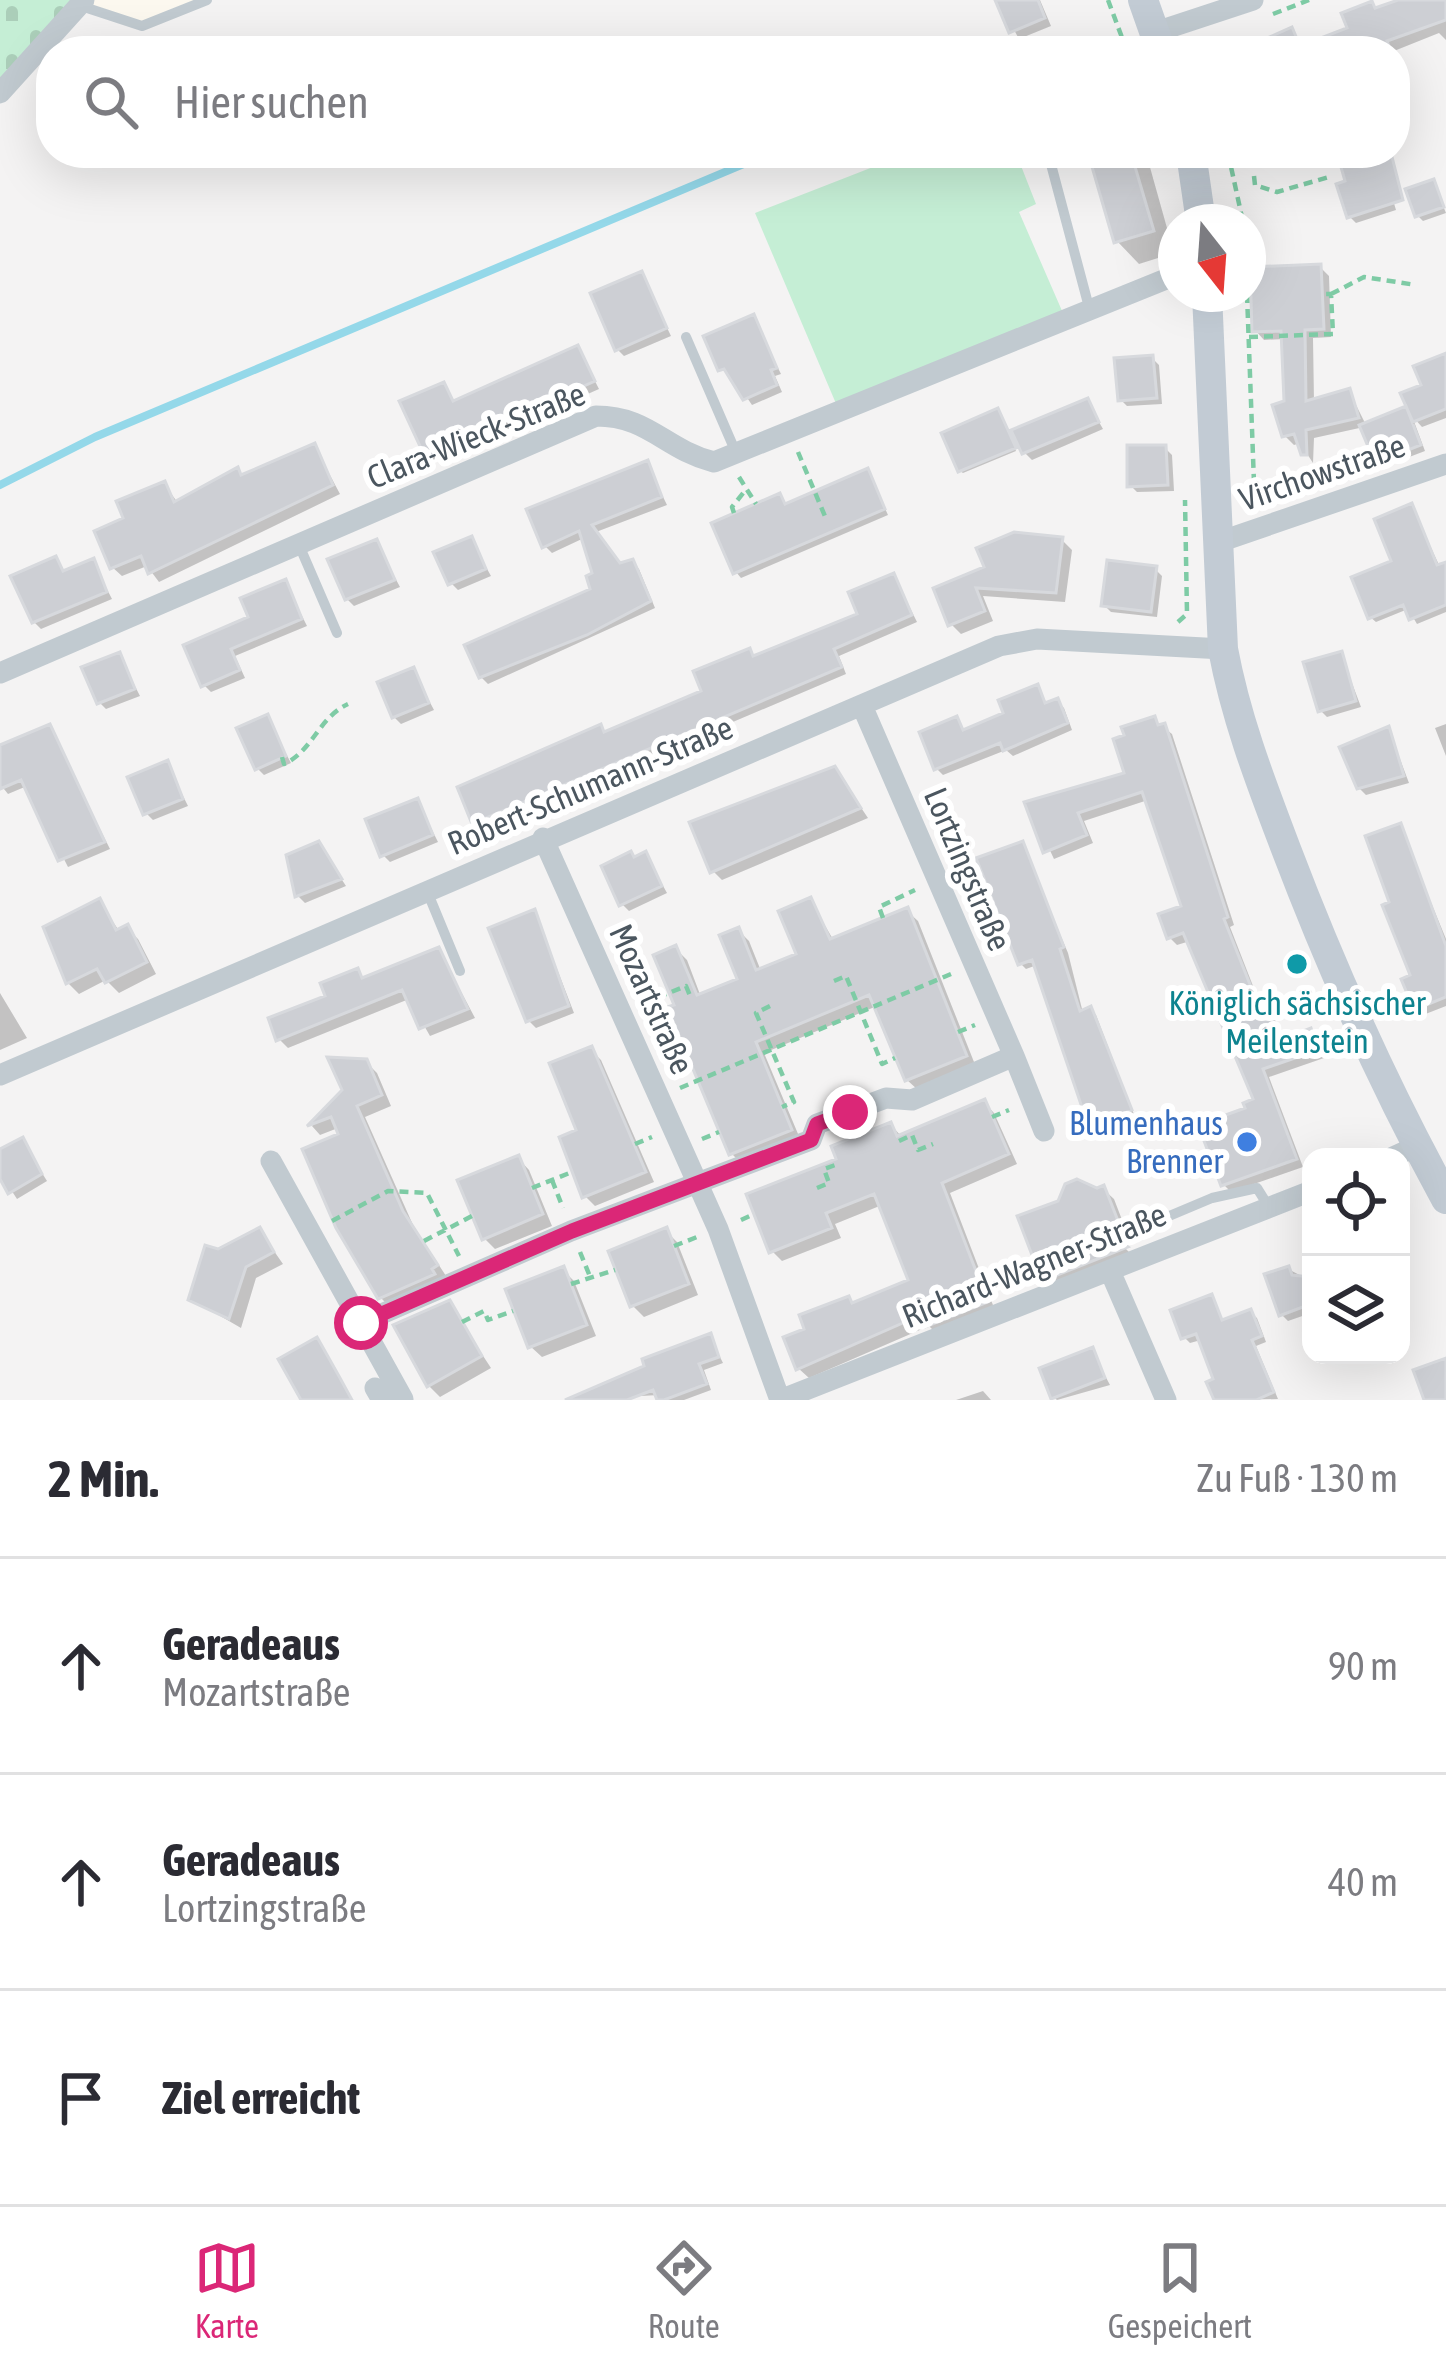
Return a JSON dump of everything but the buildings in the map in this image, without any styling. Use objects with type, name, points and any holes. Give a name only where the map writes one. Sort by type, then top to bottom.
[{"type":"main road","points":[[1143,0],[1156,36]]},
{"type":"main road","points":[[1193,168],[1198,204]]},
{"type":"main road","points":[[1208,312],[1223,649],[1256,772],[1404,1148]]},
{"type":"main road","points":[[1410,1158],[1446,1199]]},
{"type":"street","points":[[1170,36],[1253,0]]},
{"type":"street","points":[[52,36],[82,3]]},
{"type":"street","points":[[0,93],[36,53]]},
{"type":"street","name":"Clara-Wieck-Straße","points":[[0,673],[596,416],[627,416],[689,455],[714,462],[736,461],[790,433],[1158,282]]},
{"type":"street","name":"Virchowstraße","points":[[1219,542],[1446,464]]},
{"type":"street","name":"Robert-Schumann-Straße","points":[[0,1075],[544,838],[1018,640],[1223,649]]},
{"type":"street","name":"Lortzingstraße","points":[[863,708],[1044,1131]]},
{"type":"street","name":"Mozartstraße","points":[[544,838],[698,1186],[781,1400]]},
{"type":"street","points":[[361,1323],[466,1274],[811,1140],[817,1124],[886,1098],[911,1100],[1014,1056]]},
{"type":"street","points":[[271,1161],[403,1399]]},
{"type":"street","name":"Richard-Wagner-Straße","points":[[781,1400],[1302,1194]]},
{"type":"street","points":[[1110,1271],[1166,1400]]},
{"type":"lane","points":[[82,3],[142,26],[208,0]]},
{"type":"lane","points":[[1052,168],[1090,311]]},
{"type":"lane","points":[[686,337],[736,461]]},
{"type":"lane","points":[[299,544],[337,633]]},
{"type":"lane","points":[[426,889],[460,971]]},
{"type":"lane","points":[[1124,1235],[1212,1198],[1257,1188],[1269,1207]]},
{"type":"path","points":[[1108,0],[1121,36]]},
{"type":"path","points":[[1231,168],[1240,204]]},
{"type":"path","points":[[1254,176],[1255,185],[1277,191],[1329,176]]},
{"type":"path","points":[[1322,294],[1364,278],[1416,285]]},
{"type":"path","points":[[1249,337],[1333,334],[1331,294]]},
{"type":"path","points":[[1248,312],[1255,483],[1273,505]]},
{"type":"path","points":[[790,433],[827,521]]},
{"type":"path","points":[[736,461],[744,492],[756,504]]},
{"type":"path","points":[[734,513],[732,507],[744,492]]},
{"type":"path","points":[[282,758],[284,764],[300,756],[327,715],[348,704]]},
{"type":"path","points":[[883,918],[879,907],[937,880]]},
{"type":"path","points":[[659,1097],[862,1015],[913,983],[973,965]]},
{"type":"path","points":[[834,981],[846,976],[882,1064],[895,1058]]},
{"type":"path","points":[[622,1012],[686,986],[691,998]]},
{"type":"path","points":[[770,1006],[756,1013],[794,1102],[782,1106]]},
{"type":"path","points":[[716,1060],[721,1070]]},
{"type":"path","points":[[899,1141],[912,1135],[918,1150],[933,1144]]},
{"type":"path","points":[[817,1188],[829,1183],[824,1169],[838,1164]]},
{"type":"path","points":[[532,1188],[572,1172]]},
{"type":"path","points":[[310,1233],[388,1191],[427,1193],[448,1228],[488,1320],[513,1311]]},
{"type":"path","points":[[424,1241],[472,1216]]},
{"type":"path","points":[[571,1284],[615,1270]]},
{"type":"path","points":[[462,1322],[484,1311]]},
{"type":"shaded area","points":[[84,0],[207,0],[142,26],[79,6]]},
{"type":"green space","points":[[0,0],[84,0],[51,36],[36,36],[36,53],[0,93]]},
{"type":"green space","points":[[870,168],[1022,168],[1036,204],[1019,212],[1066,320],[840,413],[755,213]]},
{"type":"waterway","points":[[0,485],[95,437],[734,168]]},
{"type":"place","name":"Königlich sächsischer Meilenstein","points":[[1297,964]]},
{"type":"place","name":"Blumenhaus Brenner","points":[[1247,1142]]},
{"type":"route","points":[[361,1323],[466,1274],[811,1140],[817,1124],[850,1112]]}]
